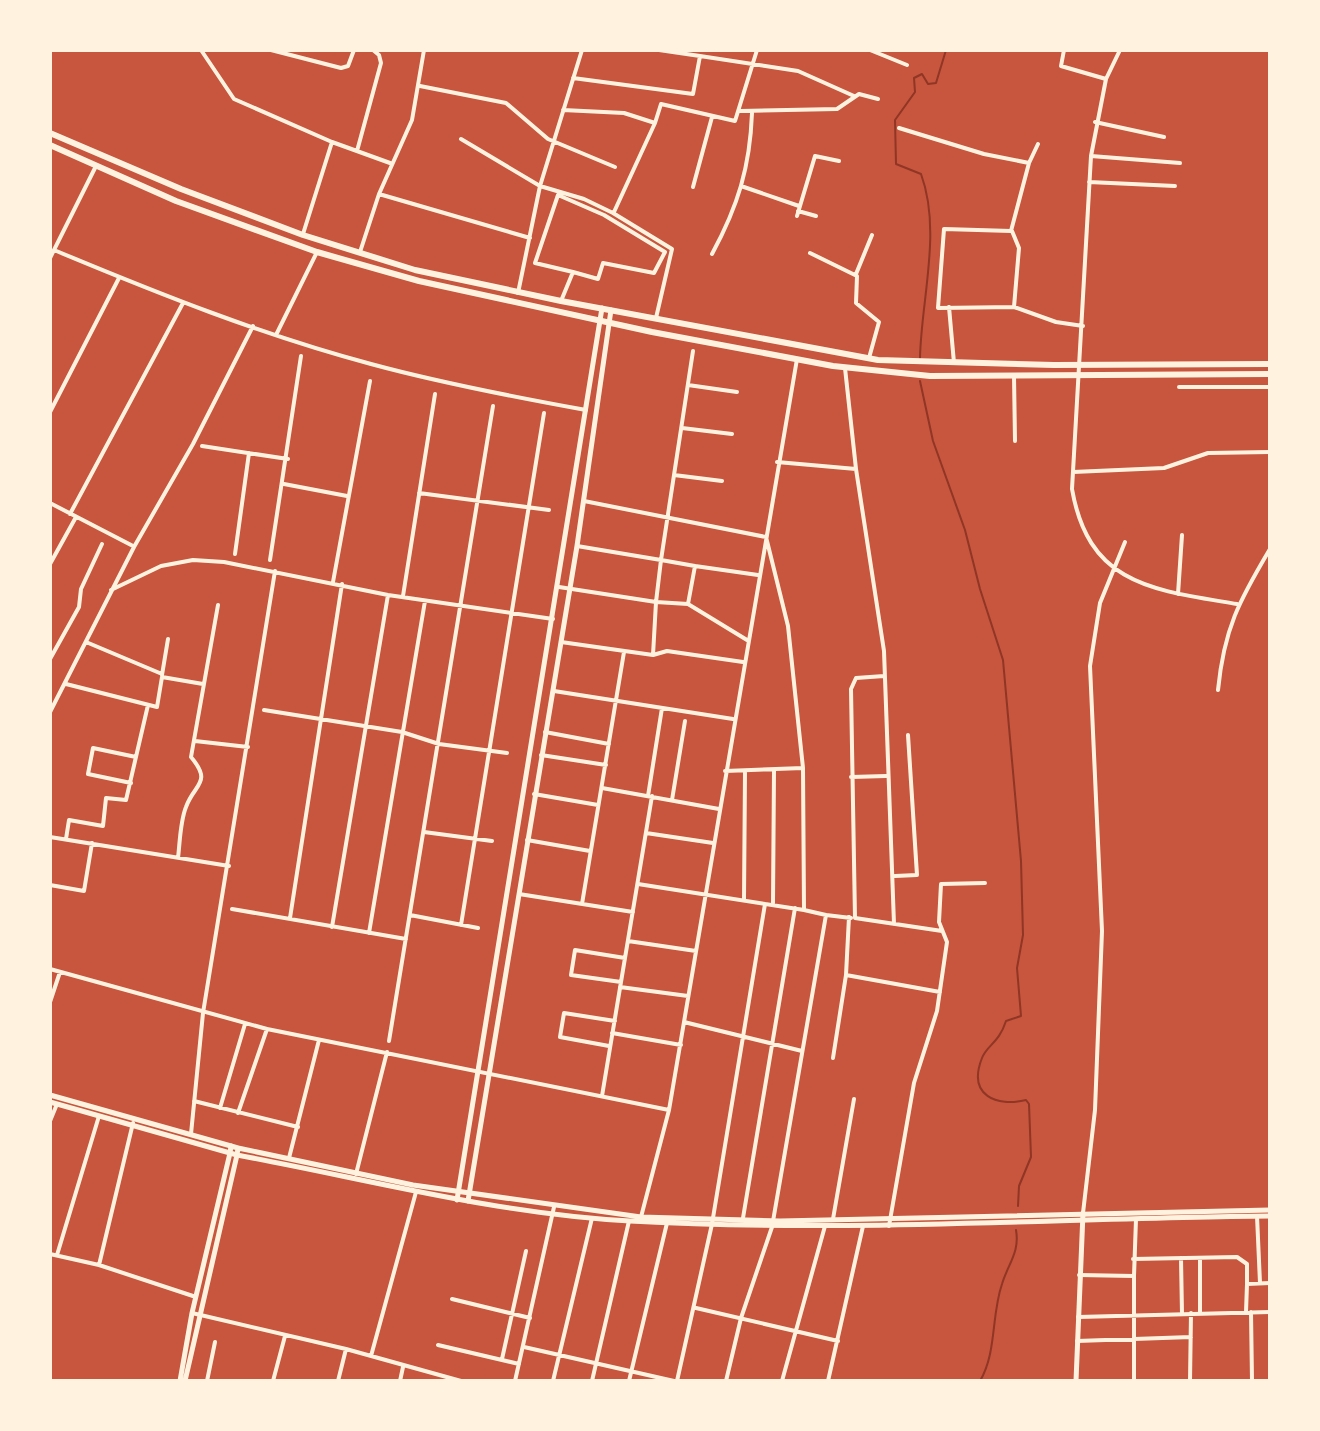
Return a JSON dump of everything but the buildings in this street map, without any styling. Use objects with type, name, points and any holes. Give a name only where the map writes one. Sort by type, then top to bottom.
[{"type":"main road","points":[[50,133],[181,189],[303,235],[415,270],[518,293],[869,358],[1081,365],[1270,364]]},
{"type":"main road","points":[[50,145],[176,201],[317,252],[419,281],[797,359],[898,375],[1270,374]]},
{"type":"main road","points":[[176,201],[181,189]]},
{"type":"street","points":[[201,50],[234,99],[332,142],[390,163]]},
{"type":"street","points":[[271,50],[346,68],[354,50]]},
{"type":"street","points":[[357,151],[381,63],[379,55],[373,50]]},
{"type":"street","points":[[359,253],[390,163],[408,130],[420,86],[424,50]]},
{"type":"street","points":[[518,293],[540,186],[582,50]]},
{"type":"street","points":[[659,50],[755,63],[808,74],[854,96],[878,99]]},
{"type":"street","points":[[719,58],[721,50]]},
{"type":"street","points":[[613,213],[661,104],[735,121],[757,50]]},
{"type":"street","points":[[870,50],[907,65]]},
{"type":"street","points":[[887,57],[890,50]]},
{"type":"street","points":[[1064,50],[1061,66],[1106,79]]},
{"type":"street","points":[[1120,50],[1106,79],[1095,122],[1091,156],[1081,375],[1073,472],[1077,521],[1100,557],[1112,568],[1151,587],[1237,604]]},
{"type":"street","points":[[573,78],[693,94],[700,56]]},
{"type":"street","points":[[420,86],[510,105],[522,120],[554,141],[615,167]]},
{"type":"street","points":[[740,111],[837,109],[854,96]]},
{"type":"street","points":[[563,110],[624,113],[655,123]]},
{"type":"street","points":[[712,254],[733,216],[750,157],[752,113]]},
{"type":"street","points":[[693,187],[712,117]]},
{"type":"street","points":[[1095,122],[1164,137]]},
{"type":"street","points":[[899,128],[973,151],[1029,163]]},
{"type":"street","points":[[461,139],[540,186],[584,199],[672,249],[656,318]]},
{"type":"street","points":[[303,235],[332,142]]},
{"type":"street","points":[[1014,307],[1019,248],[1011,231],[1029,163],[1038,144]]},
{"type":"street","points":[[798,211],[815,156],[839,161]]},
{"type":"street","points":[[1091,156],[1180,163]]},
{"type":"street","points":[[50,258],[96,166]]},
{"type":"street","points":[[1089,182],[1175,186]]},
{"type":"street","points":[[741,186],[816,216]]},
{"type":"street","points":[[379,194],[530,238]]},
{"type":"street","points":[[558,195],[604,215],[665,252],[654,273],[603,263],[598,279],[573,272],[535,263],[558,195]]},
{"type":"street","points":[[1011,231],[944,229],[938,308],[1014,307],[1056,322],[1083,326]]},
{"type":"street","points":[[869,358],[879,322],[867,316],[856,303],[856,274],[872,235]]},
{"type":"street","points":[[54,250],[183,303],[372,364],[586,410]]},
{"type":"street","points":[[276,335],[317,252]]},
{"type":"street","points":[[810,253],[856,274]]},
{"type":"street","points":[[561,301],[573,272]]},
{"type":"street","points":[[50,412],[119,278]]},
{"type":"street","points":[[70,514],[183,303]]},
{"type":"street","points":[[949,307],[954,363]]},
{"type":"street","points":[[457,1200],[602,308]]},
{"type":"street","points":[[468,1198],[577,546],[611,310]]},
{"type":"street","points":[[50,712],[111,590],[193,444],[253,326]]},
{"type":"street","points":[[653,655],[665,515],[693,351]]},
{"type":"street","points":[[270,560],[288,459],[301,356]]},
{"type":"street","points":[[641,1217],[669,1110],[681,1045],[733,719],[797,359]]},
{"type":"street","points":[[845,368],[856,469],[884,651],[886,776],[895,876],[894,924]]},
{"type":"street","points":[[1014,376],[1015,441]]},
{"type":"street","points":[[333,582],[370,381]]},
{"type":"street","points":[[688,385],[737,392]]},
{"type":"street","points":[[1179,387],[1270,387]]},
{"type":"street","points":[[403,596],[435,394]]},
{"type":"street","points":[[389,1041],[493,406]]},
{"type":"street","points":[[461,925],[544,413]]},
{"type":"street","points":[[682,428],[732,434]]},
{"type":"street","points":[[202,446],[288,459]]},
{"type":"street","points":[[1073,472],[1164,468],[1208,453],[1270,452]]},
{"type":"street","points":[[235,554],[249,453]]},
{"type":"street","points":[[777,462],[856,469]]},
{"type":"street","points":[[674,475],[722,481]]},
{"type":"street","points":[[284,484],[347,496]]},
{"type":"street","points":[[419,493],[549,510]]},
{"type":"street","points":[[584,501],[766,537]]},
{"type":"street","points":[[50,503],[134,547]]},
{"type":"street","points":[[50,564],[76,517]]},
{"type":"street","points":[[1178,594],[1182,535]]},
{"type":"street","points":[[766,537],[788,626],[803,768],[804,910]]},
{"type":"street","points":[[1076,1381],[1083,1216],[1097,1074],[1102,931],[1090,666],[1100,603],[1125,542]]},
{"type":"street","points":[[50,659],[79,607],[81,589],[102,544]]},
{"type":"street","points":[[577,546],[758,575]]},
{"type":"street","points":[[1218,690],[1225,639],[1237,604],[1270,549]]},
{"type":"street","points":[[111,590],[161,566],[193,560],[224,562],[388,595],[553,619]]},
{"type":"street","points":[[688,604],[695,566]]},
{"type":"street","points":[[191,1136],[203,1013],[275,571]]},
{"type":"street","points":[[290,918],[342,584]]},
{"type":"street","points":[[559,587],[688,604],[747,640]]},
{"type":"street","points":[[332,927],[388,595]]},
{"type":"street","points":[[369,933],[425,601]]},
{"type":"street","points":[[178,858],[186,804],[201,784],[201,770],[191,757],[218,605]]},
{"type":"street","points":[[65,684],[157,707],[168,639]]},
{"type":"street","points":[[86,642],[162,676],[203,684]]},
{"type":"street","points":[[561,642],[624,652],[653,655],[667,651],[743,662]]},
{"type":"street","points":[[582,904],[624,652]]},
{"type":"street","points":[[833,1058],[852,918],[852,685],[856,678],[884,676]]},
{"type":"street","points":[[552,691],[733,719]]},
{"type":"street","points":[[66,839],[69,820],[103,826],[106,798],[126,800],[148,705]]},
{"type":"street","points":[[602,1096],[646,833],[662,708]]},
{"type":"street","points":[[264,710],[366,725],[439,744],[507,753]]},
{"type":"street","points":[[672,800],[685,721]]},
{"type":"street","points":[[545,732],[610,744]]},
{"type":"street","points":[[895,876],[917,875],[908,735]]},
{"type":"street","points":[[195,741],[248,747]]},
{"type":"street","points":[[131,783],[88,774],[93,748],[136,757]]},
{"type":"street","points":[[541,755],[606,765]]},
{"type":"street","points":[[725,771],[803,768]]},
{"type":"street","points":[[773,904],[774,770]]},
{"type":"street","points":[[744,899],[745,772]]},
{"type":"street","points":[[851,777],[886,776]]},
{"type":"street","points":[[602,788],[719,809]]},
{"type":"street","points":[[534,794],[598,805]]},
{"type":"street","points":[[424,832],[492,841]]},
{"type":"street","points":[[646,833],[713,843]]},
{"type":"street","points":[[50,837],[229,866]]},
{"type":"street","points":[[527,840],[590,851]]},
{"type":"street","points":[[50,885],[84,891],[92,843]]},
{"type":"street","points":[[889,1223],[914,1083],[940,992],[947,942],[942,931],[941,884],[985,883]]},
{"type":"street","points":[[638,884],[942,931]]},
{"type":"street","points":[[519,894],[633,912]]},
{"type":"street","points":[[523,1347],[675,1381],[695,1307],[712,1221],[765,903]]},
{"type":"street","points":[[743,1218],[795,908]]},
{"type":"street","points":[[232,909],[406,939]]},
{"type":"street","points":[[410,915],[478,928]]},
{"type":"street","points":[[726,1381],[741,1318],[772,1224],[826,915]]},
{"type":"street","points":[[628,941],[696,951]]},
{"type":"street","points":[[625,958],[575,950],[571,975],[688,996]]},
{"type":"street","points":[[50,969],[245,1024],[669,1110]]},
{"type":"street","points":[[50,1002],[60,972]]},
{"type":"street","points":[[846,975],[940,992]]},
{"type":"street","points":[[610,1046],[560,1037],[564,1013],[615,1021]]},
{"type":"street","points":[[684,1022],[804,1052]]},
{"type":"street","points":[[220,1108],[245,1024]]},
{"type":"street","points":[[238,1113],[267,1029]]},
{"type":"street","points":[[612,1033],[681,1045]]},
{"type":"street","points":[[288,1162],[319,1040]]},
{"type":"street","points":[[356,1178],[387,1052]]},
{"type":"street","points":[[50,1095],[133,1123],[234,1151],[457,1200],[468,1198],[553,1210],[712,1221],[825,1226],[833,1223],[863,1226],[889,1223]]},
{"type":"street","points":[[833,1223],[854,1099]]},
{"type":"street","points":[[194,1101],[298,1127]]},
{"type":"street","points":[[50,1121],[53,1103],[191,1136],[234,1151]]},
{"type":"street","points":[[57,1256],[99,1116]]},
{"type":"street","points":[[99,1265],[133,1123]]},
{"type":"street","points":[[195,1314],[196,1297],[234,1151]]},
{"type":"street","points":[[182,1381],[234,1151]]},
{"type":"street","points":[[356,1178],[458,1192],[468,1198]]},
{"type":"street","points":[[371,1356],[416,1192]]},
{"type":"street","points":[[553,1210],[629,1221],[667,1223],[743,1218],[772,1224],[1270,1213]]},
{"type":"street","points":[[515,1381],[553,1210]]},
{"type":"street","points":[[1083,1216],[1136,1219],[1257,1216],[1270,1213]]},
{"type":"street","points":[[1257,1216],[1260,1283]]},
{"type":"street","points":[[553,1381],[592,1218]]},
{"type":"street","points":[[1134,1381],[1136,1315],[1133,1259],[1136,1219]]},
{"type":"street","points":[[592,1381],[629,1221]]},
{"type":"street","points":[[629,1381],[667,1223]]},
{"type":"street","points":[[782,1381],[825,1226]]},
{"type":"street","points":[[828,1381],[863,1226]]},
{"type":"street","points":[[502,1359],[526,1251]]},
{"type":"street","points":[[50,1254],[99,1265],[196,1297]]},
{"type":"street","points":[[1181,1258],[1182,1314]]},
{"type":"street","points":[[1200,1258],[1200,1313]]},
{"type":"street","points":[[1133,1259],[1242,1258],[1247,1264],[1252,1381]]},
{"type":"street","points":[[1079,1275],[1134,1276]]},
{"type":"street","points":[[1247,1284],[1270,1283]]},
{"type":"street","points":[[452,1299],[530,1318]]},
{"type":"street","points":[[695,1307],[838,1341]]},
{"type":"street","points":[[1078,1317],[1270,1312]]},
{"type":"street","points":[[1190,1381],[1191,1313]]},
{"type":"street","points":[[195,1314],[346,1349],[457,1381]]},
{"type":"street","points":[[273,1381],[285,1336]]},
{"type":"street","points":[[1076,1341],[1191,1337]]},
{"type":"street","points":[[207,1381],[215,1342]]},
{"type":"street","points":[[438,1345],[519,1364]]},
{"type":"street","points":[[338,1381],[346,1349]]},
{"type":"street","points":[[400,1381],[403,1367]]},
{"type":"waterway","points":[[920,358],[930,219],[921,174],[896,164],[895,120],[915,92],[914,78],[922,74],[928,84],[936,83],[946,50]]},
{"type":"waterway","points":[[920,381],[933,441],[965,530],[1003,660],[1021,861],[1023,935],[1017,968],[1021,1016],[1006,1021],[984,1054],[978,1082],[982,1090],[995,1100],[1026,1100],[1029,1104],[1031,1157],[1019,1186],[1018,1206]]},
{"type":"waterway","points":[[980,1381],[989,1358],[1004,1277],[1015,1251],[1016,1230]]}]
